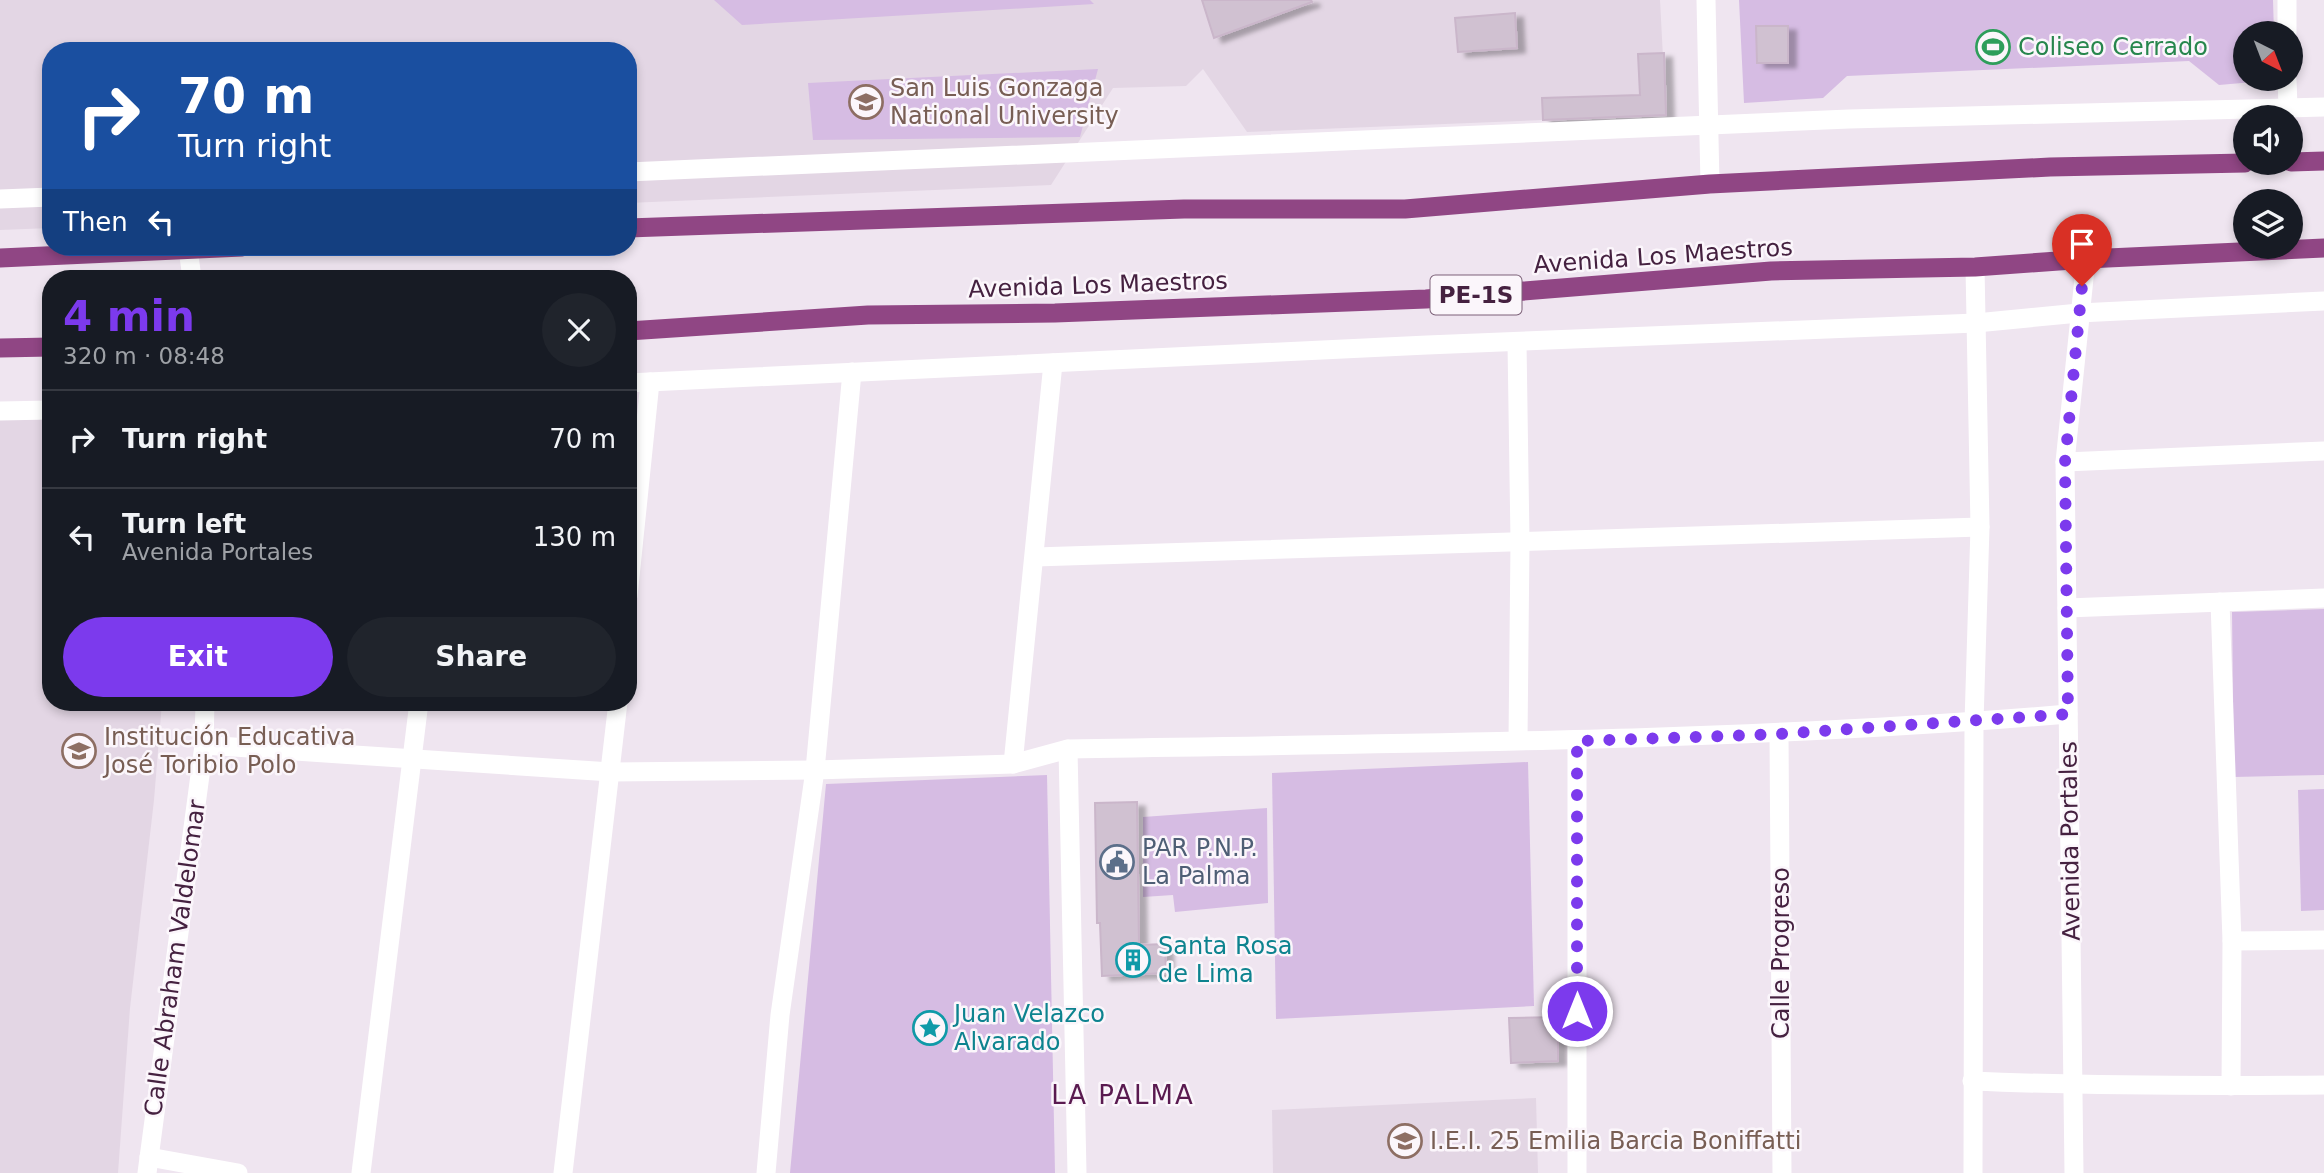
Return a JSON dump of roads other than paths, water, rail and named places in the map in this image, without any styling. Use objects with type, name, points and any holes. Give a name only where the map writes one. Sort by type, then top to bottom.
[{"type":"highway","points":[[2303,162],[2324,161]]},
{"type":"highway","points":[[637,228],[1184,209],[1405,209],[1710,184],[2050,167],[2233,163]]},
{"type":"highway","name":"Avenida Los Maestros","points":[[637,330],[868,315],[1055,313],[1426,299],[1771,271],[1975,267],[2086,258],[2324,248]]},
{"type":"highway","points":[[0,258],[42,256]]},
{"type":"highway","points":[[0,348],[42,347]]},
{"type":"street","points":[[1706,0],[1710,184]]},
{"type":"street","points":[[2287,0],[2287,21]]},
{"type":"street","points":[[2303,107],[2324,107]]},
{"type":"street","points":[[637,172],[1849,119],[2233,108]]},
{"type":"street","points":[[0,199],[42,197]]},
{"type":"street","name":"Avenida Portales","points":[[2074,1173],[2065,462],[2086,258]]},
{"type":"street","points":[[1973,1173],[1974,722],[1980,527],[1975,267]]},
{"type":"street","points":[[637,383],[1976,323],[2079,313],[2324,301]]},
{"type":"street","points":[[1517,343],[1520,541],[1518,740]]},
{"type":"street","points":[[1013,764],[1053,363]]},
{"type":"street","points":[[766,1173],[780,1015],[815,770],[852,372]]},
{"type":"street","points":[[637,508],[650,382]]},
{"type":"street","points":[[0,411],[42,410]]},
{"type":"street","points":[[2065,462],[2324,451]]},
{"type":"street","points":[[1035,557],[1980,527]]},
{"type":"street","points":[[2067,608],[2324,598]]},
{"type":"street","points":[[2220,602],[2232,941],[2231,1086]]},
{"type":"street","name":"Calle Abraham Valdelomar","points":[[148,1165],[204,745],[205,711]]},
{"type":"street","points":[[361,1173],[418,711]]},
{"type":"street","points":[[564,1173],[617,711]]},
{"type":"street","points":[[204,745],[611,772],[815,770],[1013,764],[1068,749],[1577,741],[1779,734],[2068,714]]},
{"type":"street","name":"Calle Progreso","points":[[1779,734],[1782,1173]]},
{"type":"street","points":[[1577,741],[1577,1173]]},
{"type":"street","points":[[1068,749],[1077,1173]]},
{"type":"street","points":[[2232,941],[2324,940]]},
{"type":"street","points":[[1972,1081],[2073,1085],[2324,1085]]},
{"type":"street","points":[[148,1165],[237,1173]]},
{"type":"place","name":"Coliseo Cerrado","points":[[1993,47]]},
{"type":"place","name":"San Luis Gonzaga National University","points":[[866,102]]},
{"type":"place","name":"Institución Educativa José Toribio Polo","points":[[79,751]]},
{"type":"place","name":"PAR P.N.P. La Palma","points":[[1117,862]]},
{"type":"place","name":"Santa Rosa de Lima","points":[[1133,960]]},
{"type":"place","name":"Juan Velazco Alvarado","points":[[930,1028]]},
{"type":"place","name":"I.E.I. 25 Emilia Barcia Boniffatti","points":[[1405,1141]]},
{"type":"district","name":"LA PALMA","points":[[1123,1095]]}]
